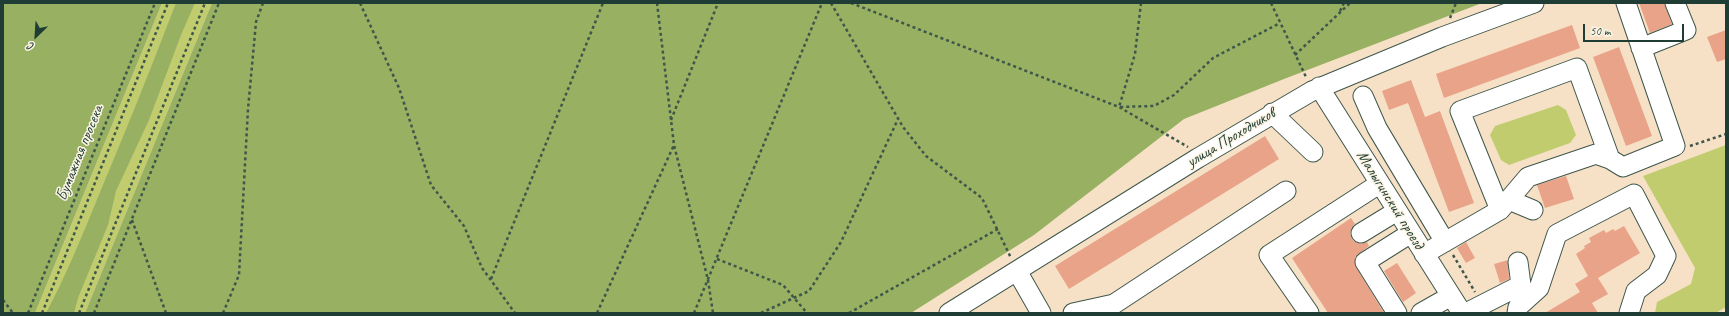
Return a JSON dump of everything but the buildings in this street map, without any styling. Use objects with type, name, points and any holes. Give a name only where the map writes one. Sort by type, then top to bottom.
[{"type":"street","name":"улица Проходчиков","points":[[950,313],[1198,158],[1315,89],[1442,37],[1534,3]]},
{"type":"street","points":[[1424,254],[1504,205],[1528,176],[1596,154],[1610,159],[1623,167],[1675,146],[1626,3]]},
{"type":"street","points":[[1641,48],[1686,30],[1676,3]]},
{"type":"street","points":[[1504,205],[1460,111],[1577,68],[1610,159]]},
{"type":"street","name":"Малыгинский проезд","points":[[1315,89],[1397,211],[1462,313]]},
{"type":"street","points":[[1363,96],[1377,128],[1445,242]]},
{"type":"street","points":[[1272,113],[1313,152]]},
{"type":"street","points":[[1309,313],[1270,255],[1379,184]]},
{"type":"street","points":[[1074,313],[1114,304],[1286,191]]},
{"type":"street","points":[[1517,313],[1518,306],[1539,288],[1557,234],[1634,194],[1666,256],[1657,276],[1636,291],[1629,313]]},
{"type":"street","points":[[1504,205],[1533,210]]},
{"type":"street","points":[[1361,233],[1397,211]]},
{"type":"street","points":[[1397,313],[1365,262],[1411,233]]},
{"type":"street","points":[[1474,309],[1521,285],[1518,262]]},
{"type":"street","points":[[1017,271],[1041,313]]},
{"type":"street","points":[[1421,313],[1451,296]]},
{"type":"path","name":"Бумажная просека","points":[[28,313],[155,3]]},
{"type":"path","name":"Бумажная просека","points":[[42,313],[168,3]]},
{"type":"path","points":[[79,313],[205,3]]},
{"type":"path","points":[[94,313],[219,3]]},
{"type":"path","points":[[223,313],[239,276],[248,109],[256,22],[263,3]]},
{"type":"path","points":[[360,3],[399,88],[431,185],[464,226],[482,268],[515,313]]},
{"type":"path","points":[[491,280],[603,3]]},
{"type":"path","points":[[657,3],[674,145],[708,280],[713,313]]},
{"type":"path","points":[[671,120],[718,3]]},
{"type":"path","points":[[694,313],[822,3]]},
{"type":"path","points":[[831,3],[903,127],[926,156],[982,198],[1017,271]]},
{"type":"path","points":[[851,3],[1120,107],[1186,144]]},
{"type":"path","points":[[1120,107],[1135,54],[1141,3]]},
{"type":"path","points":[[1271,3],[1295,55],[1315,89]]},
{"type":"path","points":[[1340,12],[1344,3]]},
{"type":"path","points":[[1295,55],[1350,3]]},
{"type":"path","points":[[1120,107],[1154,106],[1174,95],[1213,58],[1280,23]]},
{"type":"path","points":[[761,313],[809,291],[841,242],[898,119]]},
{"type":"path","points":[[1675,146],[1691,146],[1726,134]]},
{"type":"path","points":[[597,313],[674,145]]},
{"type":"path","points":[[132,219],[166,313]]},
{"type":"path","points":[[849,313],[998,229]]},
{"type":"path","points":[[1445,242],[1474,309]]},
{"type":"path","points":[[717,259],[783,284],[807,313]]},
{"type":"path","points":[[3,300],[14,313]]},
{"type":"green space","points":[[3,3],[162,3],[35,313],[3,313]]},
{"type":"green space","points":[[162,3],[212,3],[85,313],[35,313]]},
{"type":"green space","points":[[176,3],[195,3],[181,35],[149,120],[116,191],[108,225],[78,298],[74,313],[46,313],[80,241]]},
{"type":"green space","points":[[212,3],[1482,3],[1184,119],[1034,235],[911,313],[85,313]]},
{"type":"green space","points":[[1558,105],[1566,110],[1576,135],[1570,143],[1509,165],[1501,160],[1490,135],[1495,126]]},
{"type":"green space","points":[[1726,145],[1726,307],[1716,313],[1655,313],[1657,302],[1691,284],[1695,268],[1643,176]]}]
